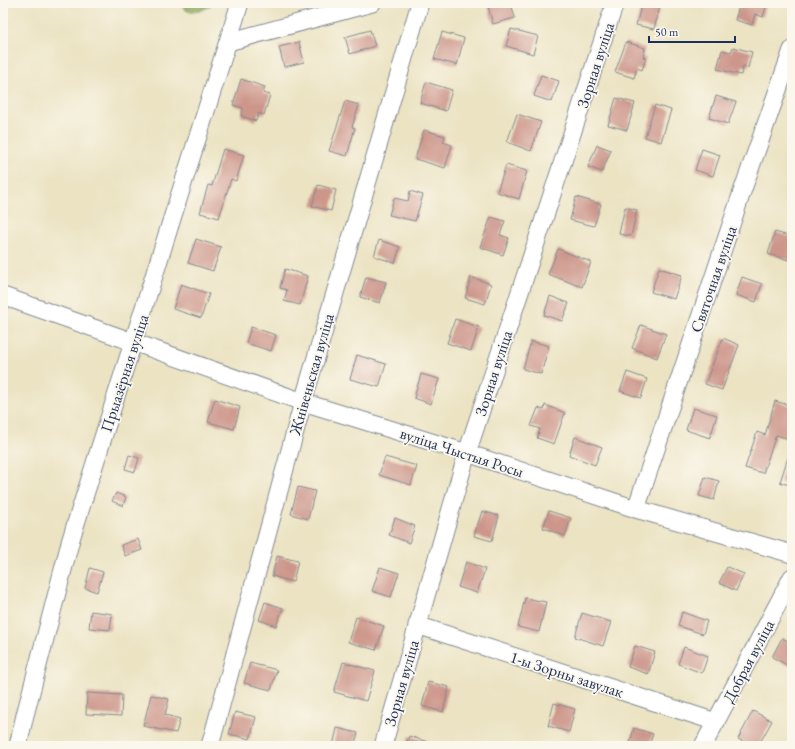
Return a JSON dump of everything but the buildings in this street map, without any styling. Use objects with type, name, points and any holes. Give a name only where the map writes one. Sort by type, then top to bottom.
[{"type":"street","name":"Прыазёрная вуліца","points":[[18,746],[71,539],[240,3]]},
{"type":"street","points":[[228,42],[372,3]]},
{"type":"street","name":"Жнівеньская вуліца","points":[[210,746],[302,402],[420,3]]},
{"type":"street","name":"Зорная вуліца","points":[[383,746],[467,453],[615,3]]},
{"type":"street","name":"Святочная вуліца","points":[[636,509],[743,189],[792,50]]},
{"type":"street","name":"вуліца Чыстыя Росы","points":[[3,296],[302,402],[467,453],[636,509],[792,554]]},
{"type":"street","name":"Добрая вуліца","points":[[703,746],[792,577]]},
{"type":"street","name":"1-ы Зорны завулак","points":[[417,625],[716,722]]},
{"type":"green space","points":[[179,3],[213,3],[204,9],[192,12],[185,9]]}]
